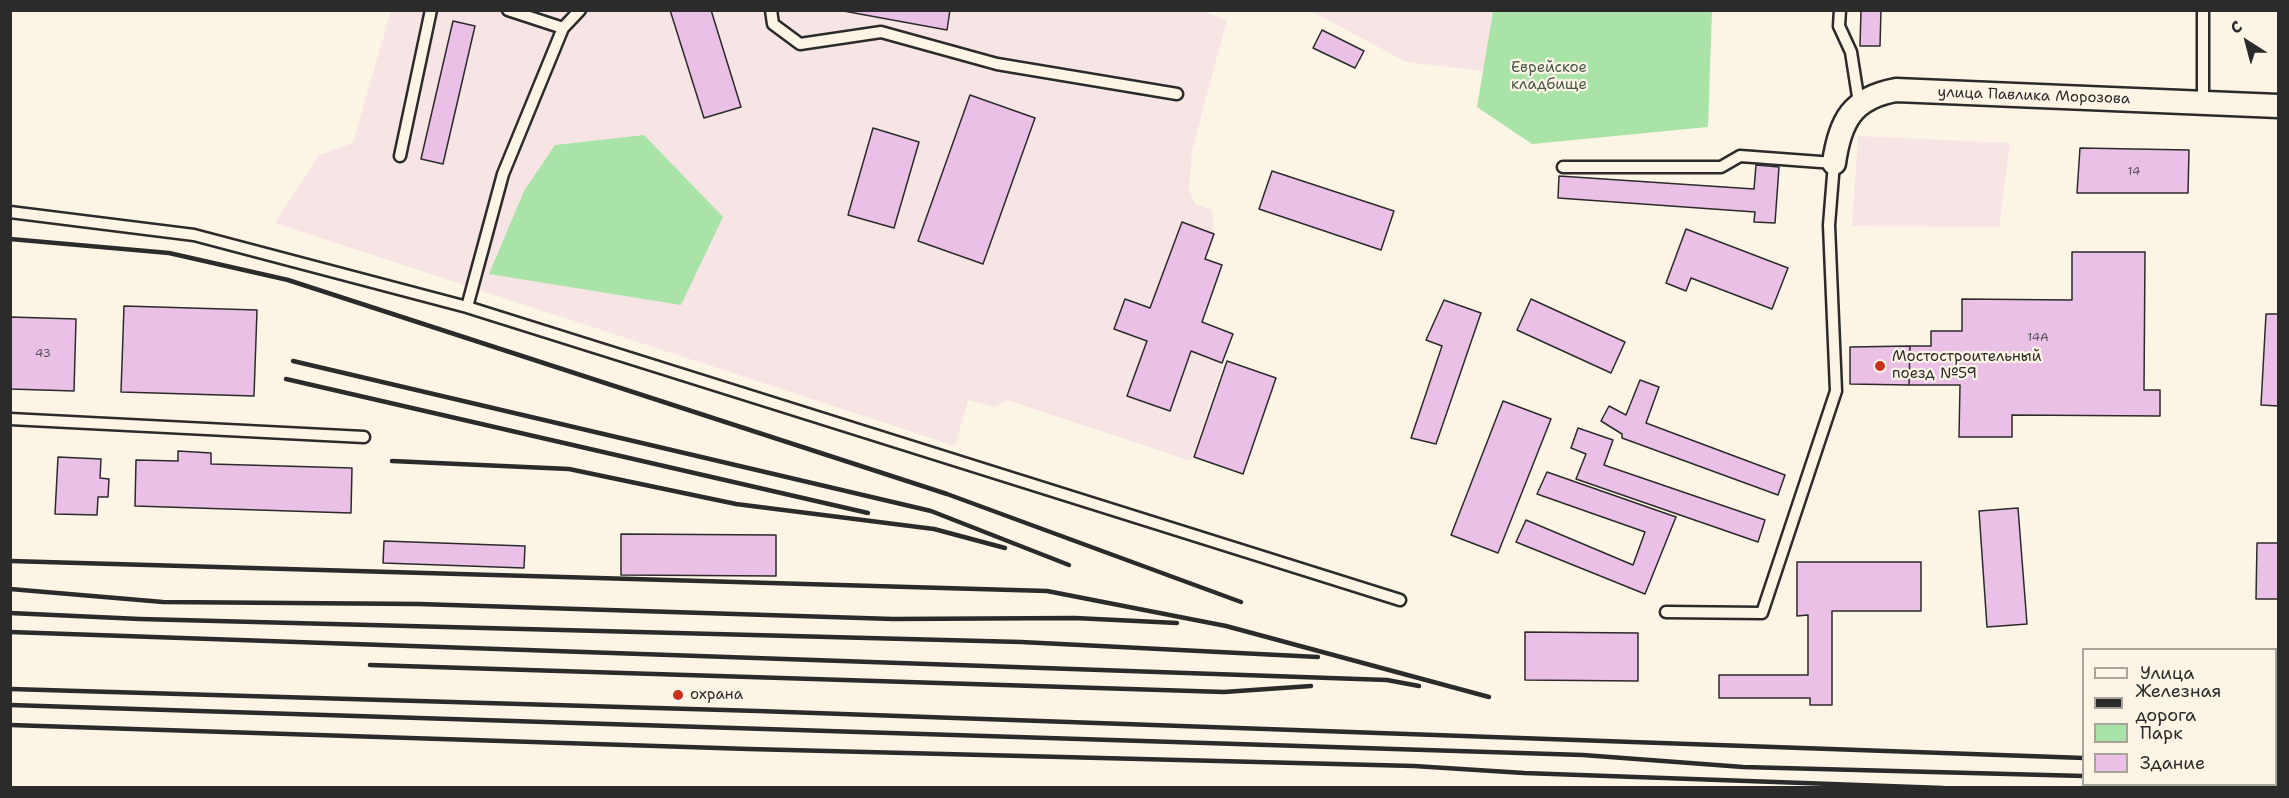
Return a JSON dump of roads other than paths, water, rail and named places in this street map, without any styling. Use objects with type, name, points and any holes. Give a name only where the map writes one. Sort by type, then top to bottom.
[{"type":"street","name":"улица Павлика Морозова","points":[[1859,103],[1874,94],[1896,90],[2278,106]]},
{"type":"street","points":[[1834,163],[1837,140],[1849,116],[1859,103]]},
{"type":"lane","points":[[400,156],[431,10]]},
{"type":"lane","points":[[508,10],[563,28]]},
{"type":"lane","points":[[467,307],[503,174],[563,28],[580,10]]},
{"type":"lane","points":[[771,10],[773,24],[800,44],[880,32],[997,64],[1177,94]]},
{"type":"lane","points":[[1840,10],[1839,26],[1851,52],[1859,103]]},
{"type":"lane","points":[[2203,10],[2203,102]]},
{"type":"lane","points":[[1563,167],[1721,167],[1740,156],[1834,163],[1829,225],[1836,391],[1762,613],[1666,612]]},
{"type":"lane","points":[[10,212],[194,235],[467,307],[1400,600]]},
{"type":"lane","points":[[10,419],[364,437]]},
{"type":"railway","points":[[10,239],[169,253],[288,280],[947,494],[1241,602]]},
{"type":"railway","points":[[293,361],[931,511],[1069,565]]},
{"type":"railway","points":[[286,379],[868,513]]},
{"type":"railway","points":[[392,461],[569,469],[736,504],[934,529],[1005,548]]},
{"type":"railway","points":[[10,561],[1047,591],[1226,626],[1489,697]]},
{"type":"railway","points":[[10,589],[163,602],[419,604],[893,619],[1075,618],[1177,623]]},
{"type":"railway","points":[[10,613],[140,619],[1021,642],[1318,657]]},
{"type":"railway","points":[[10,632],[1387,680],[1419,686]]},
{"type":"railway","points":[[370,665],[1224,692],[1311,686]]},
{"type":"railway","points":[[10,689],[758,711],[2082,758]]},
{"type":"railway","points":[[10,705],[1583,755],[1743,767],[2082,776]]},
{"type":"railway","points":[[10,725],[749,749],[1414,766],[1524,773],[1943,788]]},
{"type":"place","name":"Мостостроительный поезд №59","points":[[1880,366]]},
{"type":"place","name":"охрана","points":[[678,695]]},
{"type":"park label","name":"Еврейское кладбище","points":[[1549,76]]}]
